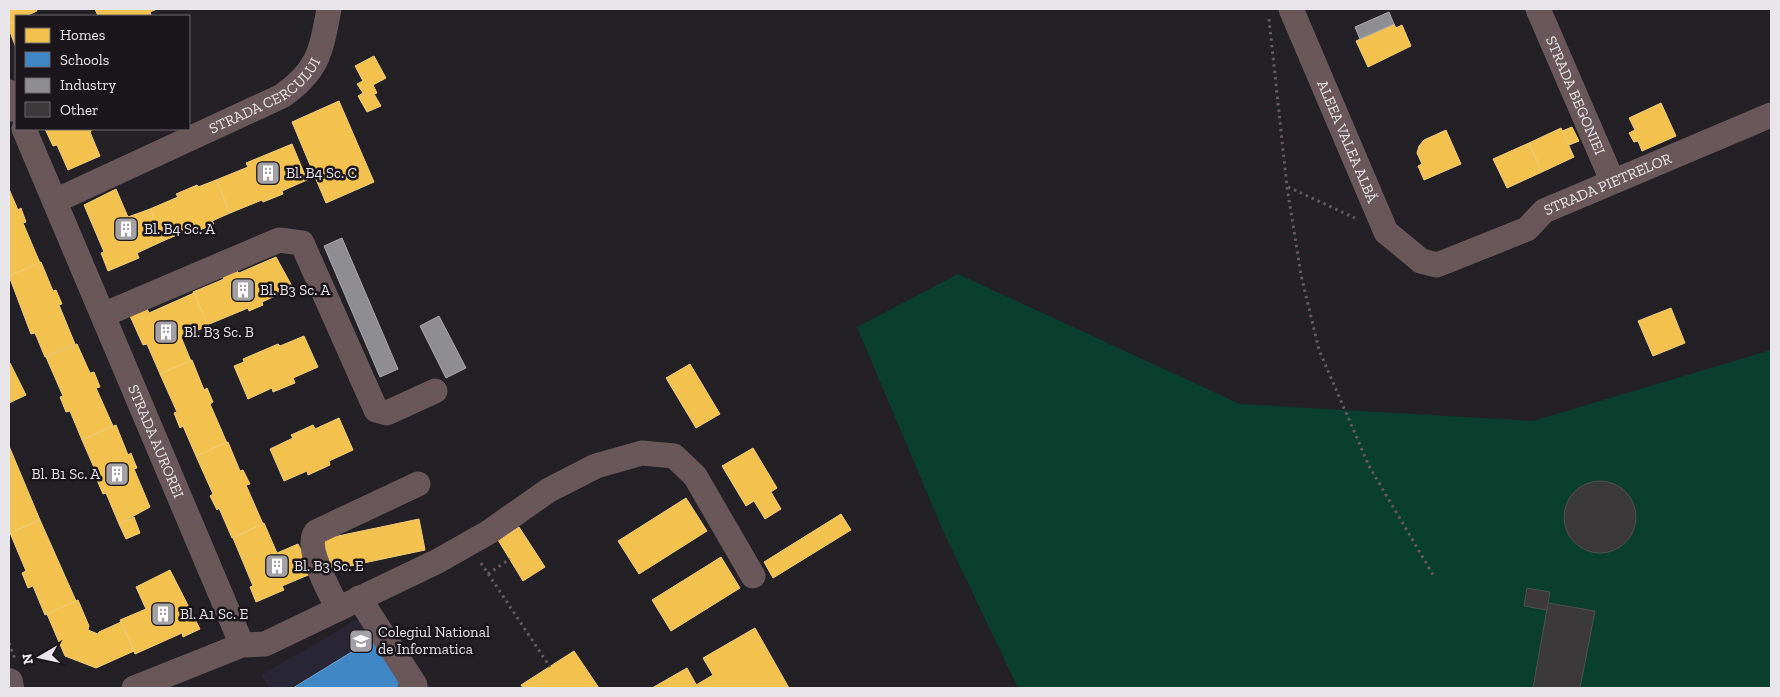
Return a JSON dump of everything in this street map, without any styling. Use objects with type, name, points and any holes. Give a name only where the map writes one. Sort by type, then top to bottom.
[{"type":"main road","points":[[9,682],[10,688]]},
{"type":"street","name":"STRADA CERCULUI","points":[[55,201],[282,96],[311,72],[324,39],[329,9]]},
{"type":"street","name":"ALEEA VALEA ALBĂ","points":[[1291,9],[1386,232],[1421,261]]},
{"type":"street","name":"STRADA BEGONIEI","points":[[1538,9],[1612,180]]},
{"type":"street","points":[[9,92],[15,107]]},
{"type":"street","name":"STRADA PIETRELOR","points":[[1421,261],[1437,265],[1527,229],[1544,211],[1612,180],[1771,115]]},
{"type":"street","name":"STRADA AUROREI","points":[[24,130],[242,645]]},
{"type":"street","points":[[103,315],[279,240],[302,243],[376,410],[387,413],[435,391]]},
{"type":"street","points":[[134,688],[242,645],[265,644],[438,561],[468,544],[549,490],[596,466],[642,453],[674,456],[695,476],[753,576]]},
{"type":"street","points":[[410,688],[415,685],[349,604],[314,556],[311,541],[316,532],[418,484]]},
{"type":"path","points":[[1268,9],[1287,187],[1301,275],[1319,350],[1369,466],[1434,578]]},
{"type":"path","points":[[1287,187],[1386,232]]},
{"type":"path","points":[[468,544],[550,667]]},
{"type":"path","points":[[488,574],[510,559]]},
{"type":"shaded area","name":"Colegiul National de Informatica","points":[[379,607],[431,688],[269,688],[261,675]]},
{"type":"green space","points":[[958,274],[1240,404],[1533,421],[1771,350],[1771,688],[1018,688],[944,533],[857,327]]},
{"type":"building: Homes","points":[[9,9],[36,9],[37,11],[28,15],[15,15],[15,21],[9,24]]},
{"type":"building: Homes","points":[[95,9],[157,9],[150,12],[151,15],[98,15]]},
{"type":"building: Homes","points":[[15,21],[15,45],[9,29],[9,24]]},
{"type":"building: Homes","points":[[1394,24],[1396,28],[1402,25],[1411,46],[1368,67],[1356,41]]},
{"type":"building: Homes","points":[[374,56],[386,78],[373,85],[377,93],[374,94],[381,106],[367,112],[358,96],[363,93],[357,84],[363,81],[355,66]]},
{"type":"building: Homes","points":[[339,101],[374,182],[326,203],[292,122]]},
{"type":"building: Homes","points":[[1661,103],[1676,136],[1642,151],[1638,141],[1634,142],[1629,133],[1635,130],[1629,118]]},
{"type":"building: Homes","points":[[1572,127],[1579,141],[1569,145],[1562,131]]},
{"type":"building: Homes","points":[[1561,128],[1574,157],[1542,172],[1529,143]]},
{"type":"building: Homes","points":[[45,130],[92,130],[90,132],[100,156],[68,170],[57,145],[53,146]]},
{"type":"building: Homes","points":[[1446,130],[1461,164],[1424,180],[1418,166],[1422,164],[1417,153],[1419,146],[1424,140]]},
{"type":"building: Homes","points":[[1529,143],[1542,172],[1507,188],[1493,159]]},
{"type":"building: Homes","name":"Bl. B4 Sc. C","points":[[292,144],[307,180],[282,191],[283,194],[230,213],[216,180],[248,167],[246,163]]},
{"type":"building: Homes","points":[[216,180],[230,213],[212,221],[214,224],[193,233],[191,229],[163,241],[150,209],[178,197],[176,194],[197,185],[198,187]]},
{"type":"building: Homes","points":[[9,189],[18,210],[21,208],[26,222],[23,223],[40,263],[9,276]]},
{"type":"building: Homes","name":"Bl. B4 Sc. A","points":[[116,189],[128,217],[150,209],[163,241],[137,253],[139,258],[108,271],[101,253],[104,252],[84,205]]},
{"type":"building: Homes","name":"Bl. B3 Sc. A","points":[[276,257],[293,288],[262,302],[263,305],[249,311],[248,308],[207,325],[193,292],[224,279],[223,277],[237,271],[239,273]]},
{"type":"building: Homes","points":[[41,262],[53,291],[56,290],[62,304],[59,305],[75,344],[45,357],[35,333],[31,334],[9,276]]},
{"type":"building: Homes","name":"Bl. B3 Sc. B","points":[[194,293],[208,326],[181,337],[191,361],[160,374],[147,344],[143,345],[130,316],[147,309],[149,313]]},
{"type":"building: Homes","points":[[1671,308],[1685,343],[1653,356],[1638,321]]},
{"type":"building: Homes","points":[[304,336],[318,367],[293,378],[295,383],[273,392],[272,388],[248,399],[234,366],[244,362],[243,359],[278,344],[280,346]]},
{"type":"building: Homes","points":[[77,344],[90,373],[94,372],[100,387],[96,388],[113,426],[82,440],[70,411],[66,412],[60,397],[63,396],[46,357]]},
{"type":"building: Homes","points":[[192,360],[204,390],[207,388],[213,402],[210,404],[227,443],[196,456],[183,426],[180,428],[174,413],[177,412],[160,374]]},
{"type":"building: Homes","points":[[9,364],[26,395],[9,403]]},
{"type":"building: Homes","points":[[690,364],[720,414],[696,428],[666,378]]},
{"type":"building: Homes","points":[[339,418],[353,450],[329,461],[330,465],[308,475],[307,471],[284,481],[270,449],[293,438],[291,435],[313,425],[315,429]]},
{"type":"building: Homes","name":"Bl. B1 Sc. A","points":[[116,425],[128,455],[131,453],[137,468],[134,469],[150,507],[119,524],[106,493],[103,494],[97,480],[99,479],[82,440]]},
{"type":"building: Homes","points":[[228,442],[240,471],[243,470],[250,484],[246,485],[263,524],[232,538],[219,508],[217,510],[210,496],[213,494],[196,456]]},
{"type":"building: Homes","points":[[9,446],[40,520],[10,533],[9,531]]},
{"type":"building: Homes","points":[[753,448],[777,488],[771,492],[781,509],[765,519],[754,501],[746,506],[722,466]]},
{"type":"building: Homes","points":[[686,498],[707,531],[639,574],[618,541]]},
{"type":"building: Homes","points":[[841,514],[851,530],[773,578],[764,562]]},
{"type":"building: Homes","points":[[134,517],[140,533],[126,539],[119,524]]},
{"type":"building: Homes","points":[[419,519],[425,550],[326,571],[319,540]]},
{"type":"building: Homes","points":[[40,520],[76,601],[45,615],[33,586],[28,588],[22,573],[26,571],[10,533]]},
{"type":"building: Homes","name":"Bl. B3 Sc. E","points":[[264,523],[277,553],[298,544],[313,573],[282,586],[284,590],[256,602],[250,587],[253,586],[233,538]]},
{"type":"building: Homes","points":[[519,527],[545,567],[523,581],[498,540]]},
{"type":"building: Homes","points":[[721,557],[740,588],[671,631],[652,600]]},
{"type":"building: Homes","name":"Bl. A1 Sc. E","points":[[170,570],[200,629],[183,637],[182,633],[135,654],[120,620],[146,609],[136,587]]},
{"type":"building: Homes","points":[[78,600],[89,626],[88,630],[98,634],[121,622],[134,651],[96,668],[65,656],[47,614]]},
{"type":"building: Homes","points":[[755,628],[789,688],[698,688],[696,685],[713,675],[703,658]]},
{"type":"building: Homes","points":[[574,651],[599,688],[523,688],[521,685]]},
{"type":"building: Homes","points":[[687,668],[698,688],[652,688]]},
{"type":"building: Schools","points":[[376,637],[407,688],[293,688]]},
{"type":"building: Industry","points":[[1389,12],[1394,24],[1360,39],[1355,27]]},
{"type":"building: Industry","points":[[342,238],[398,369],[380,377],[324,246]]},
{"type":"building: Industry","points":[[439,316],[466,368],[446,378],[420,326]]},
{"type":"building: Other","points":[[1600,481],[1614,484],[1626,491],[1633,503],[1636,517],[1633,531],[1626,543],[1614,550],[1600,553],[1586,550],[1574,543],[1567,531],[1564,517],[1567,503],[1574,491],[1586,484]]},
{"type":"building: Other","points":[[1527,588],[1550,592],[1547,610],[1524,606]]},
{"type":"building: Other","points":[[1548,603],[1595,611],[1580,688],[1533,688]]},
{"type":"place","name":"Bl. B4 Sc. C","points":[[268,173]]},
{"type":"place","name":"Bl. B4 Sc. A","points":[[126,229]]},
{"type":"place","name":"Bl. B3 Sc. A","points":[[243,290]]},
{"type":"place","name":"Bl. B3 Sc. B","points":[[166,332]]},
{"type":"place","name":"Bl. B1 Sc. A","points":[[117,474]]},
{"type":"place","name":"Bl. B3 Sc. E","points":[[277,566]]},
{"type":"place","name":"Bl. A1 Sc. E","points":[[163,614]]},
{"type":"place","name":"Colegiul National de Informatica","points":[[361,641]]}]
